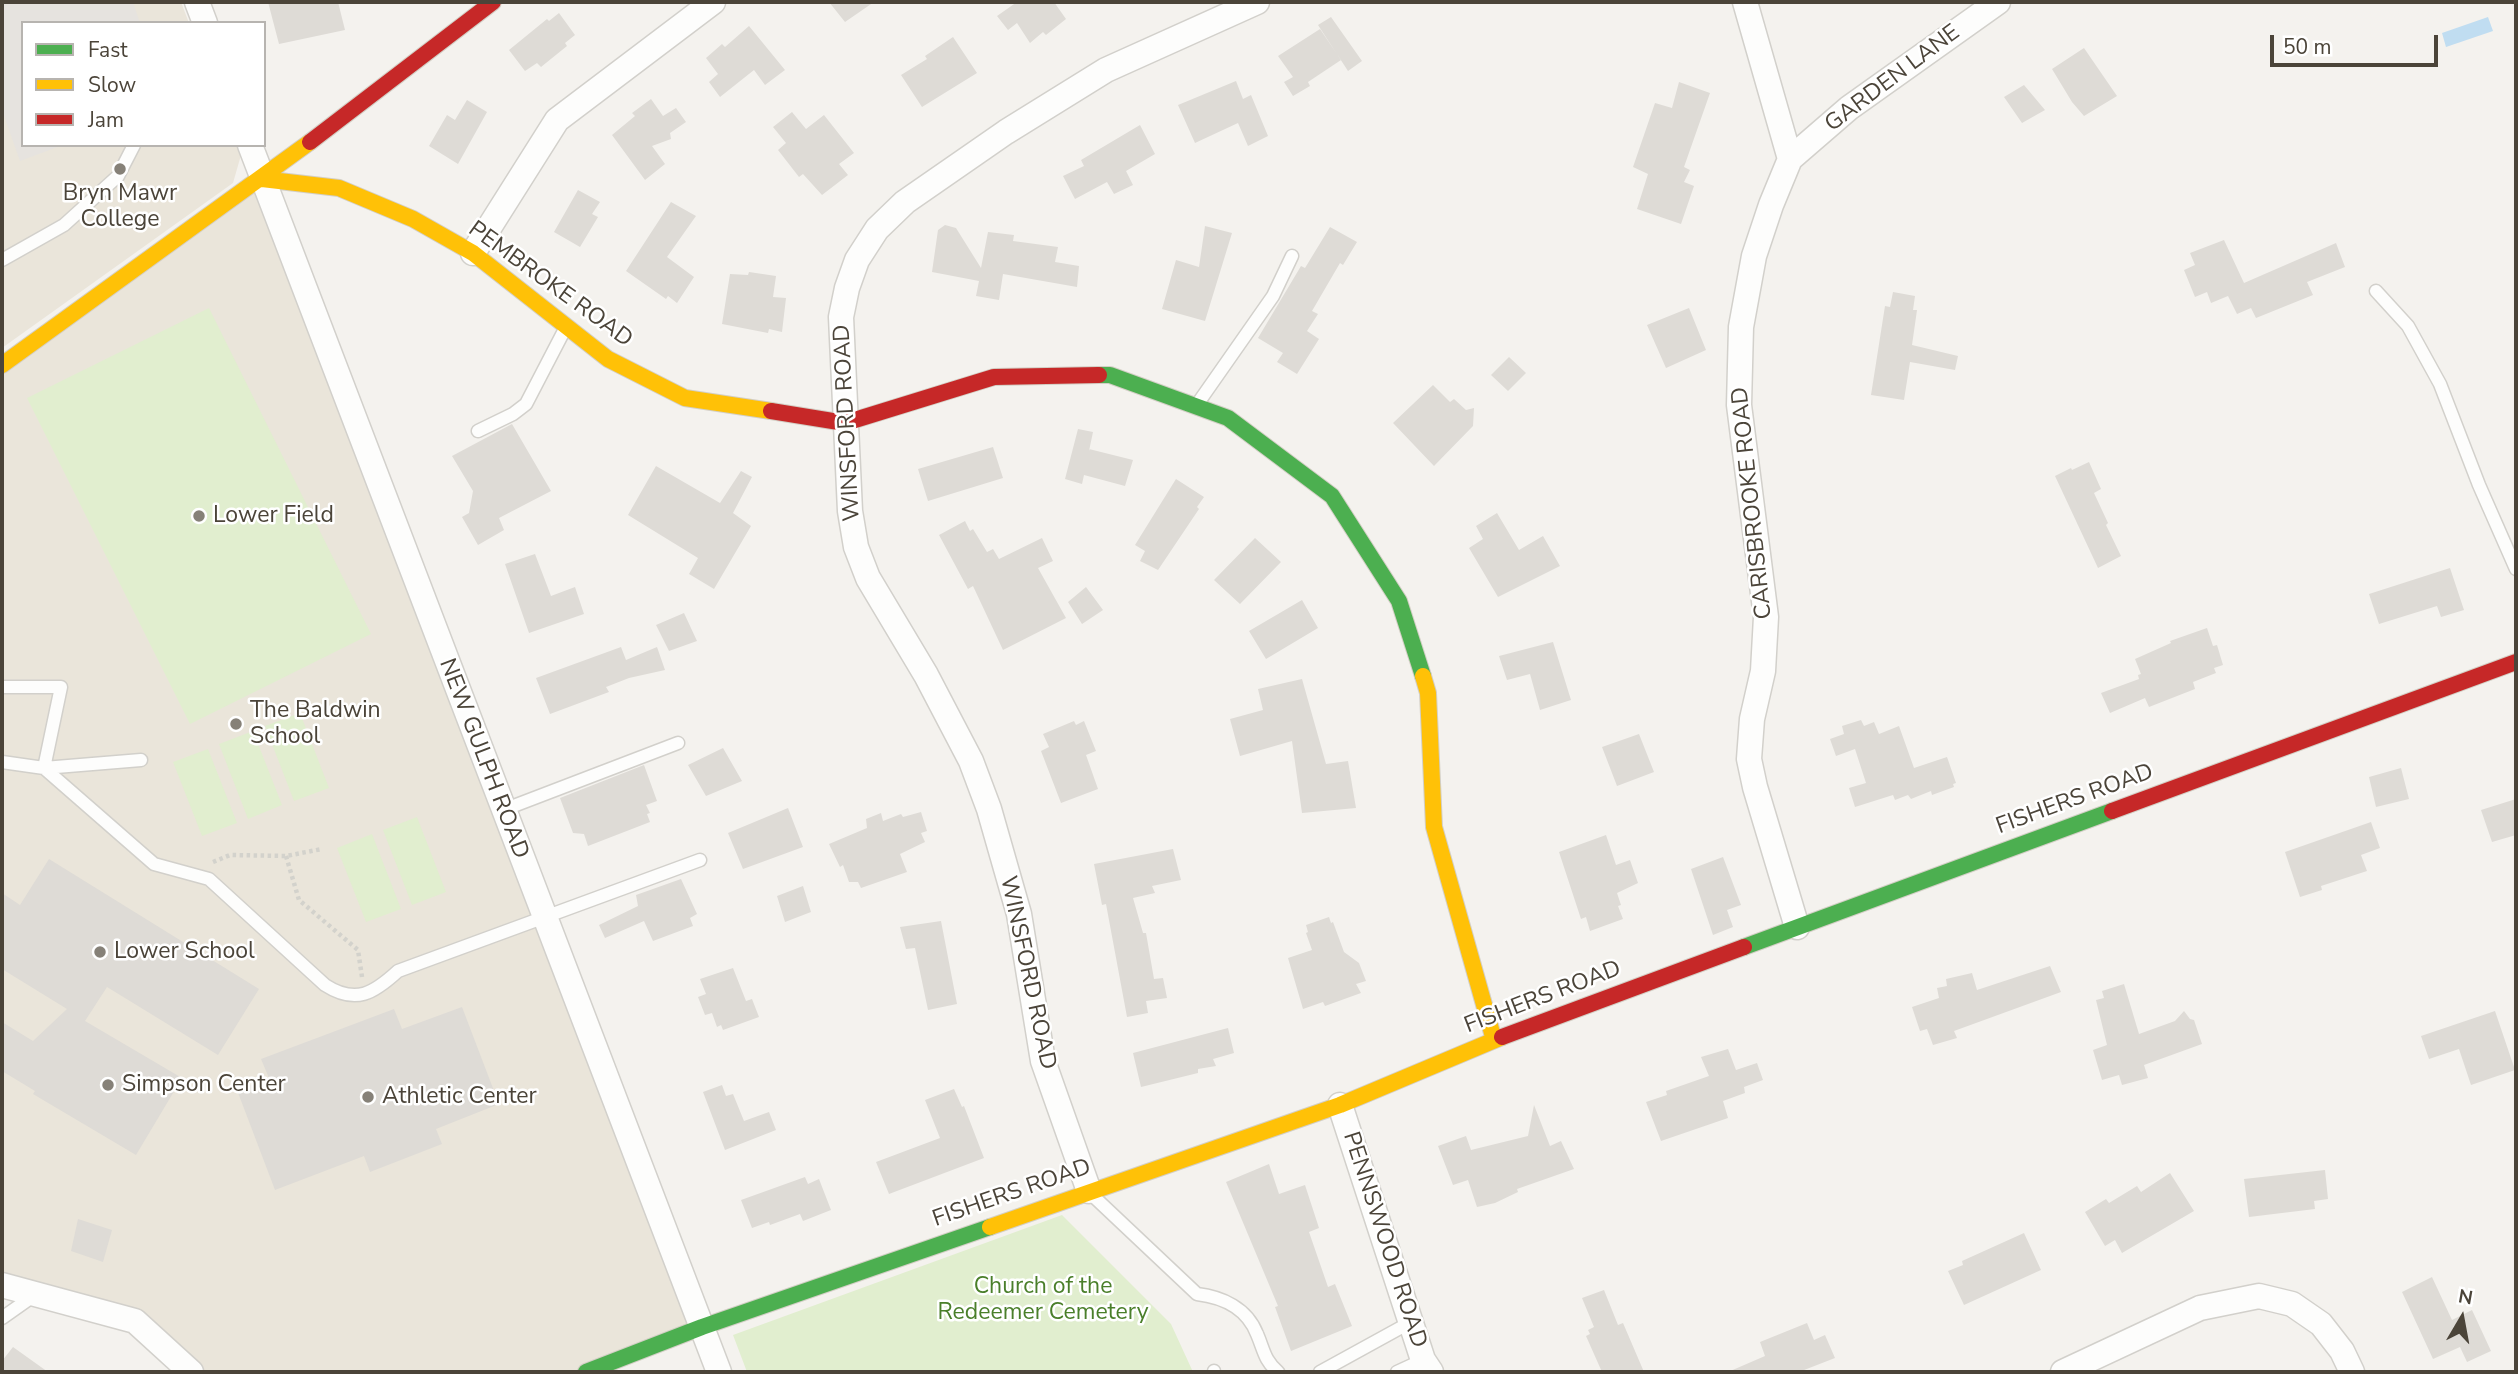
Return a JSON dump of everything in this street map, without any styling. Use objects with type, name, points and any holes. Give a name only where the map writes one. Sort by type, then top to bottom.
[{"type":"street","points":[[197,2],[204,21]]},
{"type":"street","points":[[2,366],[262,179],[494,2]]},
{"type":"street","points":[[473,253],[557,120],[713,2]]},
{"type":"street","name":"WINSFORD ROAD","points":[[1088,1191],[1043,1061],[1019,914],[989,809],[971,761],[926,675],[867,578],[856,547],[850,511],[841,317],[857,260],[877,229],[905,202],[986,146],[1105,70],[1257,2]]},
{"type":"street","points":[[1745,2],[1790,159]]},
{"type":"street","name":"GARDEN LANE","points":[[1790,159],[1849,108],[1998,2]]},
{"type":"street","name":"NEW GULPH ROAD","points":[[251,147],[719,1372]]},
{"type":"street","name":"CARISBROOKE ROAD","points":[[1790,159],[1754,256],[1741,327],[1739,405],[1766,617],[1764,659],[1759,696],[1752,719],[1749,759],[1797,927]]},
{"type":"street","name":"PEMBROKE ROAD","points":[[262,179],[339,188],[413,219],[473,253],[608,359],[685,398],[845,423],[994,377],[1110,374],[1228,418],[1332,496],[1399,601],[1428,693],[1434,827],[1494,1040]]},
{"type":"street","name":"FISHERS ROAD","points":[[586,1372],[702,1327],[1340,1105],[1494,1040],[2516,662]]},
{"type":"street","name":"PENNSWOOD ROAD","points":[[1340,1105],[1427,1366]]},
{"type":"street","points":[[2,1285],[135,1321],[191,1372]]},
{"type":"street","points":[[2063,1372],[2200,1308],[2259,1296],[2292,1304],[2321,1324],[2342,1351],[2352,1372]]},
{"type":"lane","points":[[2,261],[64,225],[118,176],[133,147]]},
{"type":"lane","points":[[1196,406],[1273,296],[1292,256]]},
{"type":"lane","points":[[2376,291],[2408,326],[2440,384],[2479,485],[2516,569]]},
{"type":"lane","points":[[478,431],[513,414],[526,404],[566,326]]},
{"type":"lane","points":[[2,687],[61,687],[44,768]]},
{"type":"lane","points":[[503,810],[678,743]]},
{"type":"lane","points":[[2,762],[44,768],[141,760]]},
{"type":"lane","points":[[44,768],[154,864],[209,879],[325,985],[337,992],[364,995],[376,990],[398,971],[700,860]]},
{"type":"lane","points":[[1088,1191],[1196,1294],[1216,1297],[1233,1305],[1247,1317],[1257,1334],[1268,1364],[1278,1372]]},
{"type":"lane","points":[[2,1318],[37,1294]]},
{"type":"lane","points":[[1320,1372],[1411,1322]]},
{"type":"lane","points":[[1397,1372],[1427,1366]]},
{"type":"path","points":[[201,863],[230,855],[286,856],[322,849]]},
{"type":"path","points":[[286,856],[299,900],[358,950],[362,978]]},
{"type":"shaded area","name":"Bryn Mawr College","points":[[2,2],[181,2],[188,21],[21,21],[21,147],[239,147],[241,155],[233,183],[2,348]]},
{"type":"shaded area","points":[[2,2],[133,2],[139,21],[21,21],[21,147],[58,147],[20,161],[2,110]]},
{"type":"shaded area","name":"The Baldwin School","points":[[262,179],[702,1327],[586,1372],[191,1372],[135,1321],[2,1283],[2,365]]},
{"type":"green space","name":"Lower Field","points":[[209,308],[371,634],[190,724],[27,398]]},
{"type":"green space","points":[[300,713],[329,788],[294,801],[265,726]]},
{"type":"green space","points":[[253,731],[282,805],[248,819],[219,744]]},
{"type":"green space","points":[[208,749],[237,823],[202,836],[173,762]]},
{"type":"green space","points":[[417,817],[446,892],[412,905],[383,830]]},
{"type":"green space","points":[[372,834],[401,909],[366,922],[337,848]]},
{"type":"green space","name":"Church of the Redeemer Cemetery","points":[[1062,1215],[1171,1324],[1193,1372],[747,1372],[733,1335]]},
{"type":"water","points":[[2488,17],[2493,31],[2446,47],[2442,33]]},
{"type":"building","points":[[268,2],[338,2],[345,30],[279,44]]},
{"type":"building","points":[[829,2],[874,2],[845,22]]},
{"type":"building","points":[[1017,2],[1054,2],[1066,19],[1046,35],[1043,32],[1030,43],[1017,23],[1008,30],[997,16]]},
{"type":"building","points":[[559,13],[575,35],[565,43],[567,46],[541,67],[537,63],[525,71],[509,50],[547,19],[549,21]]},
{"type":"building","points":[[1331,17],[1362,61],[1348,71],[1318,25]]},
{"type":"building","points":[[749,26],[785,70],[765,85],[754,70],[720,97],[709,82],[718,74],[706,58],[722,44],[725,47]]},
{"type":"building","points":[[1320,29],[1341,60],[1308,82],[1310,86],[1293,96],[1284,82],[1293,77],[1278,56]]},
{"type":"building","points":[[953,37],[977,73],[922,107],[901,75],[927,59],[925,56]]},
{"type":"building","points":[[2084,48],[2117,96],[2084,116],[2052,69]]},
{"type":"building","points":[[1236,81],[1243,99],[1251,95],[1268,136],[1248,146],[1238,123],[1195,143],[1178,105]]},
{"type":"building","points":[[1679,82],[1710,93],[1684,167],[1690,170],[1684,182],[1694,186],[1681,224],[1637,209],[1648,174],[1633,167],[1655,103],[1672,108]]},
{"type":"building","points":[[2024,85],[2045,110],[2022,123],[2004,97]]},
{"type":"building","points":[[651,99],[663,116],[676,108],[686,122],[670,133],[671,139],[652,146],[665,164],[645,180],[612,135],[635,116],[632,113]]},
{"type":"building","points":[[467,100],[487,112],[458,164],[429,146],[447,115],[455,120]]},
{"type":"building","points":[[792,112],[806,129],[824,115],[854,153],[839,164],[848,175],[822,195],[803,174],[799,177],[778,150],[786,143],[773,127]]},
{"type":"building","points":[[1140,125],[1155,154],[1126,171],[1133,185],[1114,194],[1107,182],[1075,199],[1063,176],[1084,166],[1081,160]]},
{"type":"building","points":[[578,190],[600,202],[592,214],[598,217],[580,247],[554,232]]},
{"type":"building","points":[[671,202],[696,216],[667,257],[694,277],[677,303],[668,296],[666,299],[626,271]]},
{"type":"building","points":[[945,225],[956,228],[981,268],[988,232],[1014,235],[1013,241],[1058,247],[1055,262],[1079,266],[1077,287],[1003,274],[999,300],[976,296],[979,281],[932,272],[938,230]]},
{"type":"building","points":[[1205,226],[1232,233],[1205,321],[1162,309],[1176,260],[1199,267]]},
{"type":"building","points":[[1330,227],[1357,242],[1343,265],[1340,263],[1312,311],[1318,314],[1307,331],[1319,339],[1297,374],[1277,362],[1283,353],[1258,338],[1301,266],[1305,268]]},
{"type":"building","points":[[2224,240],[2244,283],[2336,243],[2345,267],[2307,282],[2313,295],[2256,318],[2251,308],[2237,314],[2228,296],[2211,303],[2207,292],[2195,297],[2184,270],[2195,265],[2190,253]]},
{"type":"building","points":[[749,272],[776,276],[773,297],[786,298],[782,332],[769,329],[768,333],[722,324],[730,274],[748,275]]},
{"type":"building","points":[[1893,292],[1915,296],[1913,310],[1917,310],[1912,345],[1958,356],[1955,370],[1910,362],[1904,400],[1871,395],[1885,306],[1890,307]]},
{"type":"building","points":[[1689,308],[1706,350],[1666,368],[1647,325]]},
{"type":"building","points":[[1509,357],[1526,373],[1508,391],[1491,375]]},
{"type":"building","points":[[1433,385],[1450,402],[1454,399],[1466,410],[1474,408],[1473,426],[1434,466],[1393,423]]},
{"type":"building","points":[[512,424],[551,491],[499,518],[504,530],[478,545],[462,517],[469,513],[473,491],[452,456]]},
{"type":"building","points":[[1078,429],[1093,432],[1089,449],[1133,460],[1125,486],[1084,475],[1082,484],[1065,479]]},
{"type":"building","points":[[993,447],[1003,478],[928,501],[918,469]]},
{"type":"building","points":[[2089,462],[2101,489],[2094,493],[2121,556],[2098,568],[2055,476]]},
{"type":"building","points":[[656,466],[720,503],[741,471],[752,477],[733,513],[751,526],[714,589],[689,574],[698,558],[628,515]]},
{"type":"building","points":[[1176,479],[1204,497],[1197,507],[1199,509],[1158,570],[1140,561],[1145,551],[1135,545]]},
{"type":"building","points":[[1497,513],[1519,550],[1543,536],[1560,566],[1498,597],[1469,548],[1483,539],[1476,526]]},
{"type":"building","points":[[965,521],[987,552],[993,549],[999,559],[1042,538],[1053,561],[1038,568],[1066,618],[1003,650],[973,586],[968,589],[939,535]]},
{"type":"building","points":[[1255,538],[1281,562],[1240,604],[1214,580]]},
{"type":"building","points":[[535,554],[551,596],[575,587],[584,614],[529,633],[505,564]]},
{"type":"building","points":[[2450,568],[2464,610],[2441,617],[2437,606],[2379,624],[2369,594]]},
{"type":"building","points":[[1086,587],[1103,610],[1082,624],[1068,602]]},
{"type":"building","points":[[1302,600],[1318,628],[1266,659],[1249,631]]},
{"type":"building","points":[[684,613],[697,641],[669,651],[656,625]]},
{"type":"building","points":[[2207,628],[2213,646],[2217,645],[2223,665],[2214,668],[2216,673],[2193,682],[2195,689],[2149,707],[2145,698],[2110,713],[2101,693],[2139,679],[2138,675],[2141,674],[2135,659],[2171,643],[2170,641]]},
{"type":"building","points":[[1553,642],[1571,700],[1540,710],[1530,674],[1507,680],[1499,656]]},
{"type":"building","points":[[621,647],[626,660],[657,647],[665,670],[629,678],[606,687],[609,692],[550,714],[536,678]]},
{"type":"building","points":[[1302,679],[1326,764],[1348,761],[1356,808],[1302,813],[1292,741],[1240,756],[1230,719],[1263,710],[1258,689]]},
{"type":"building","points":[[1861,720],[1864,726],[1874,722],[1879,734],[1899,726],[1914,768],[1947,757],[1956,783],[1953,784],[1954,787],[1932,795],[1931,791],[1911,799],[1908,795],[1895,800],[1893,795],[1855,807],[1849,788],[1866,783],[1855,749],[1836,756],[1830,739],[1844,734],[1842,726]]},
{"type":"building","points":[[1074,721],[1076,725],[1084,721],[1096,751],[1086,755],[1098,789],[1061,803],[1041,751],[1049,747],[1043,734]]},
{"type":"building","points":[[1639,734],[1654,772],[1617,786],[1602,747]]},
{"type":"building","points":[[723,748],[742,781],[706,796],[688,765]]},
{"type":"building","points":[[644,765],[657,801],[646,805],[650,822],[588,846],[584,834],[573,833],[560,798]]},
{"type":"building","points":[[2401,768],[2409,799],[2376,807],[2369,777]]},
{"type":"building","points":[[2516,799],[2516,835],[2492,842],[2481,810]]},
{"type":"building","points":[[788,808],[803,847],[743,869],[728,833]]},
{"type":"building","points":[[921,812],[927,831],[921,833],[925,842],[900,854],[907,872],[861,888],[858,882],[849,882],[843,865],[840,867],[829,844],[867,828],[866,819],[881,813],[883,821],[901,814],[903,817]]},
{"type":"building","points":[[2371,822],[2380,848],[2361,855],[2367,871],[2321,886],[2322,890],[2300,897],[2285,852]]},
{"type":"building","points":[[1606,835],[1616,865],[1630,860],[1638,883],[1617,893],[1623,919],[1590,931],[1586,917],[1581,919],[1559,852]]},
{"type":"building","points":[[1173,849],[1181,880],[1152,886],[1155,893],[1133,898],[1143,933],[1146,933],[1154,979],[1163,978],[1167,998],[1146,1001],[1148,1013],[1127,1017],[1106,904],[1102,905],[1094,864]]},
{"type":"building","points":[[1723,857],[1741,905],[1727,910],[1733,927],[1713,935],[1691,869]]},
{"type":"building","name":"Lower School","points":[[49,859],[259,989],[218,1055],[107,987],[85,1021],[182,1078],[136,1155],[33,1094],[35,1091],[2,1071],[2,1022],[33,1041],[67,1009],[2,969],[2,893],[20,905]]},
{"type":"building","points":[[681,879],[697,914],[690,918],[693,926],[653,941],[644,921],[605,938],[599,925],[638,906],[636,895]]},
{"type":"building","points":[[803,886],[811,912],[785,922],[777,896]]},
{"type":"building","points":[[1329,917],[1344,952],[1359,963],[1366,981],[1356,984],[1361,993],[1325,1006],[1323,1002],[1303,1009],[1288,958],[1312,950],[1306,925]]},
{"type":"building","points":[[941,921],[957,1004],[928,1010],[915,948],[906,949],[900,927]]},
{"type":"building","points":[[2050,966],[2061,992],[1954,1031],[1957,1038],[1933,1045],[1927,1029],[1920,1031],[1912,1007],[1939,998],[1937,988],[1947,986],[1946,979],[1972,973],[1977,990]]},
{"type":"building","points":[[733,968],[746,1001],[752,999],[759,1017],[723,1030],[721,1025],[717,1027],[712,1013],[705,1015],[698,997],[706,994],[700,979]]},
{"type":"building","points":[[2124,984],[2139,1034],[2175,1021],[2184,1011],[2194,1020],[2202,1044],[2144,1065],[2148,1078],[2122,1085],[2119,1075],[2102,1080],[2093,1050],[2107,1045],[2096,1000],[2104,998],[2102,991]]},
{"type":"building","name":"Athletic Center","points":[[462,1007],[499,1104],[436,1129],[442,1144],[370,1172],[364,1156],[275,1190],[237,1090],[269,1078],[261,1059],[394,1009],[402,1029]]},
{"type":"building","points":[[2495,1011],[2515,1070],[2471,1085],[2459,1049],[2429,1059],[2421,1036]]},
{"type":"building","points":[[1228,1028],[1234,1053],[1213,1059],[1216,1066],[1141,1087],[1133,1053]]},
{"type":"building","points":[[1728,1049],[1736,1070],[1757,1063],[1763,1080],[1744,1087],[1745,1093],[1723,1101],[1728,1118],[1661,1141],[1646,1102],[1667,1095],[1666,1091],[1709,1076],[1701,1057]]},
{"type":"building","points":[[722,1085],[726,1096],[733,1094],[744,1121],[769,1112],[776,1130],[725,1150],[703,1092]]},
{"type":"building","points":[[954,1089],[962,1107],[964,1106],[984,1158],[889,1194],[876,1162],[940,1138],[925,1100]]},
{"type":"building","points":[[1534,1105],[1550,1146],[1561,1141],[1574,1169],[1517,1189],[1518,1192],[1495,1203],[1477,1207],[1468,1180],[1453,1185],[1438,1146],[1466,1136],[1471,1150],[1528,1136]]},
{"type":"building","points":[[1269,1164],[1279,1194],[1305,1185],[1319,1228],[1309,1232],[1328,1287],[1335,1284],[1352,1326],[1291,1351],[1275,1307],[1278,1306],[1226,1182]]},
{"type":"building","points":[[2325,1170],[2328,1199],[2314,1201],[2315,1209],[2249,1217],[2244,1179]]},
{"type":"building","points":[[2170,1173],[2194,1211],[2122,1253],[2115,1240],[2105,1246],[2085,1212],[2106,1199],[2109,1203],[2137,1186],[2141,1192]]},
{"type":"building","points":[[805,1177],[808,1184],[819,1179],[831,1210],[803,1221],[800,1214],[770,1225],[769,1222],[752,1228],[741,1200]]},
{"type":"building","points":[[78,1219],[112,1230],[103,1262],[71,1251]]},
{"type":"building","points":[[2024,1233],[2041,1270],[1964,1305],[1948,1271],[1963,1265],[1962,1261]]},
{"type":"building","points":[[2432,1277],[2452,1320],[2472,1310],[2491,1351],[2467,1362],[2460,1347],[2433,1359],[2402,1292]]},
{"type":"building","points":[[1604,1290],[1618,1325],[1623,1323],[1644,1372],[1602,1372],[1586,1336],[1590,1334],[1588,1330],[1594,1327],[1582,1298]]},
{"type":"building","points":[[1807,1323],[1814,1340],[1825,1335],[1835,1358],[1799,1372],[1728,1372],[1765,1356],[1760,1342]]},
{"type":"building","points":[[13,1347],[48,1372],[2,1372],[2,1361]]},
{"type":"traffic: fast","points":[[1099,375],[1110,375],[1228,418],[1332,496],[1399,601],[1423,676]]},
{"type":"traffic: fast","points":[[1744,947],[2112,811]]},
{"type":"traffic: fast","points":[[586,1372],[702,1327],[990,1227]]},
{"type":"traffic: slow","points":[[2,365],[310,142]]},
{"type":"traffic: slow","points":[[262,179],[339,188],[413,219],[473,253],[608,359],[685,398],[771,411]]},
{"type":"traffic: slow","points":[[1423,676],[1428,693],[1434,827],[1494,1040]]},
{"type":"traffic: slow","points":[[990,1227],[1340,1105],[1502,1037]]},
{"type":"traffic: jam","points":[[310,142],[493,2]]},
{"type":"traffic: jam","points":[[771,411],[845,423],[994,377],[1099,375]]},
{"type":"traffic: jam","points":[[2112,811],[2516,662]]},
{"type":"traffic: jam","points":[[1502,1037],[1744,947]]},
{"type":"place","name":"Bryn Mawr College","points":[[120,169]]},
{"type":"place","name":"Lower Field","points":[[199,516]]},
{"type":"place","name":"The Baldwin School","points":[[236,724]]},
{"type":"place","name":"Lower School","points":[[100,952]]},
{"type":"place","name":"Simpson Center","points":[[108,1085]]},
{"type":"place","name":"Athletic Center","points":[[368,1097]]}]
